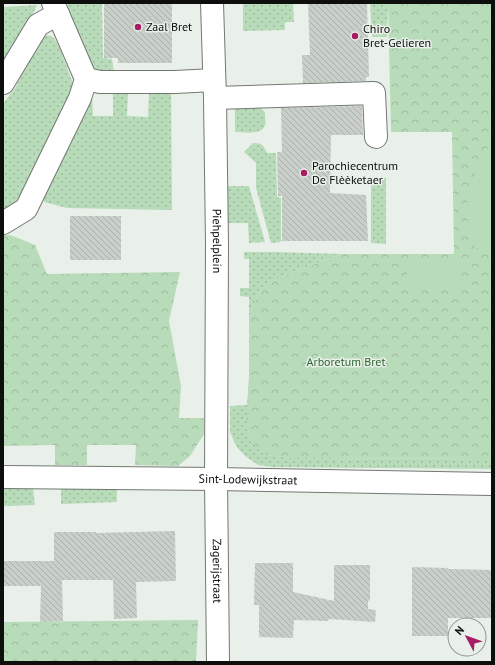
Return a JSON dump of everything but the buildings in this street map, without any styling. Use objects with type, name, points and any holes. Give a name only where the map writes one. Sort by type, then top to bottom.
[{"type":"street","name":"Piehpelplein","points":[[212,3],[217,243],[216,479]]},
{"type":"street","points":[[3,83],[38,25],[56,9],[86,79],[80,98],[26,210],[3,223]]},
{"type":"street","points":[[86,79],[100,82],[176,82],[214,89],[374,93],[376,137]]},
{"type":"street","name":"Sint-Lodewijkstraat","points":[[3,477],[492,484]]},
{"type":"street","name":"Zagerijstraat","points":[[216,479],[218,662]]},
{"type":"green space","points":[[67,3],[102,3],[103,58],[112,59],[114,72],[99,72],[91,66],[83,50]]},
{"type":"green space","points":[[243,3],[293,3],[294,22],[285,22],[285,30],[243,31]]},
{"type":"green space","points":[[370,3],[388,3],[387,37],[372,37]]},
{"type":"green space","name":"Arboretum Bret","points":[[388,3],[492,3],[492,459],[292,458],[267,455],[252,442],[247,427],[249,317],[261,289],[278,278],[341,254],[454,254],[452,132],[391,132]]},
{"type":"green space","points":[[37,5],[29,22],[3,65],[3,7]]},
{"type":"green space","points":[[47,35],[53,37],[59,46],[75,89],[31,182],[12,211],[3,213],[3,104],[15,88],[39,41]]},
{"type":"green space","points":[[171,92],[172,210],[67,208],[44,202],[43,194],[92,93],[93,116],[113,116],[113,93],[128,93],[127,116],[148,117],[149,93]]},
{"type":"green space","points":[[235,107],[259,108],[265,112],[265,124],[263,128],[260,131],[252,133],[235,132]]},
{"type":"green space","points":[[492,139],[492,256],[468,243],[467,190]]},
{"type":"green space","points":[[253,143],[259,143],[262,145],[267,153],[276,153],[277,197],[281,198],[281,242],[271,243],[256,188],[256,163],[244,152]]},
{"type":"green space","points":[[386,178],[386,244],[371,243],[371,179]]},
{"type":"green space","points":[[227,186],[249,186],[265,242],[249,243],[248,223],[228,223]]},
{"type":"green space","points":[[3,234],[13,236],[35,245],[47,274],[180,272],[169,321],[181,386],[179,418],[204,418],[204,434],[190,456],[178,466],[135,465],[136,445],[87,445],[87,465],[55,465],[55,445],[3,446]]},
{"type":"green space","points":[[244,252],[341,254],[278,278],[261,289],[249,317],[249,297],[240,296],[240,288],[249,288],[249,259],[244,259]]},
{"type":"green space","points":[[459,260],[458,287],[407,287],[407,262]]},
{"type":"green space","points":[[247,405],[247,427],[252,442],[267,455],[292,458],[492,459],[492,469],[273,467],[258,465],[245,456],[236,446],[230,432],[230,406]]},
{"type":"green space","points":[[3,488],[33,488],[35,505],[3,506]]},
{"type":"green space","points":[[61,488],[117,489],[117,502],[61,504]]},
{"type":"green space","points":[[198,620],[196,662],[3,662],[3,622]]},
{"type":"place","name":"Zaal Bret","points":[[138,27]]},
{"type":"place","name":"Chiro Bret-Gelieren","points":[[355,36]]},
{"type":"place","name":"Parochiecentrum De Flèèketaer","points":[[304,173]]}]
